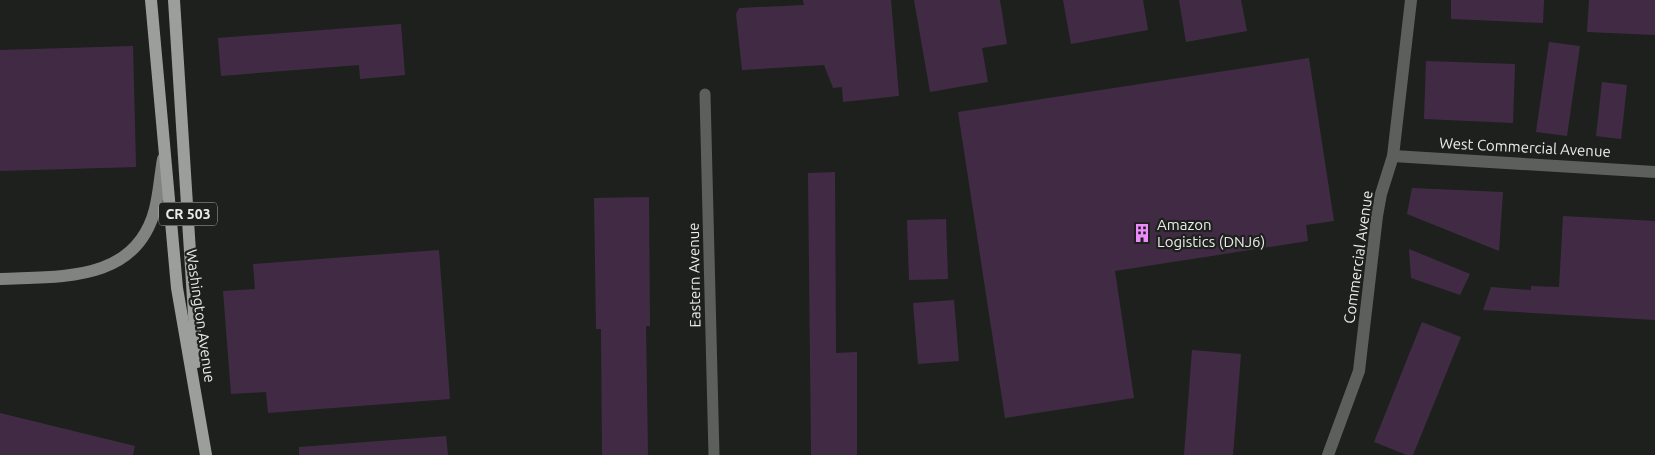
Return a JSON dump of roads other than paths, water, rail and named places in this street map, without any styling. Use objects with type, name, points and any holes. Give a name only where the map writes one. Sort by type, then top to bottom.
[{"type":"main road","name":"Washington Avenue","points":[[151,0],[178,288],[206,455]]},
{"type":"main road","name":"Washington Avenue","points":[[174,0],[201,427]]},
{"type":"main road","points":[[0,279],[81,274],[98,271],[127,254],[148,227],[155,210],[165,147]]},
{"type":"street","name":"Commercial Avenue","points":[[1328,455],[1359,372],[1377,216],[1381,194],[1393,156],[1411,0]]},
{"type":"street","name":"Eastern Avenue","points":[[705,94],[714,455]]},
{"type":"street","name":"West Commercial Avenue","points":[[1393,156],[1655,172]]},
{"type":"place","name":"Amazon Logistics (DNJ6)","points":[[1142,233]]}]
